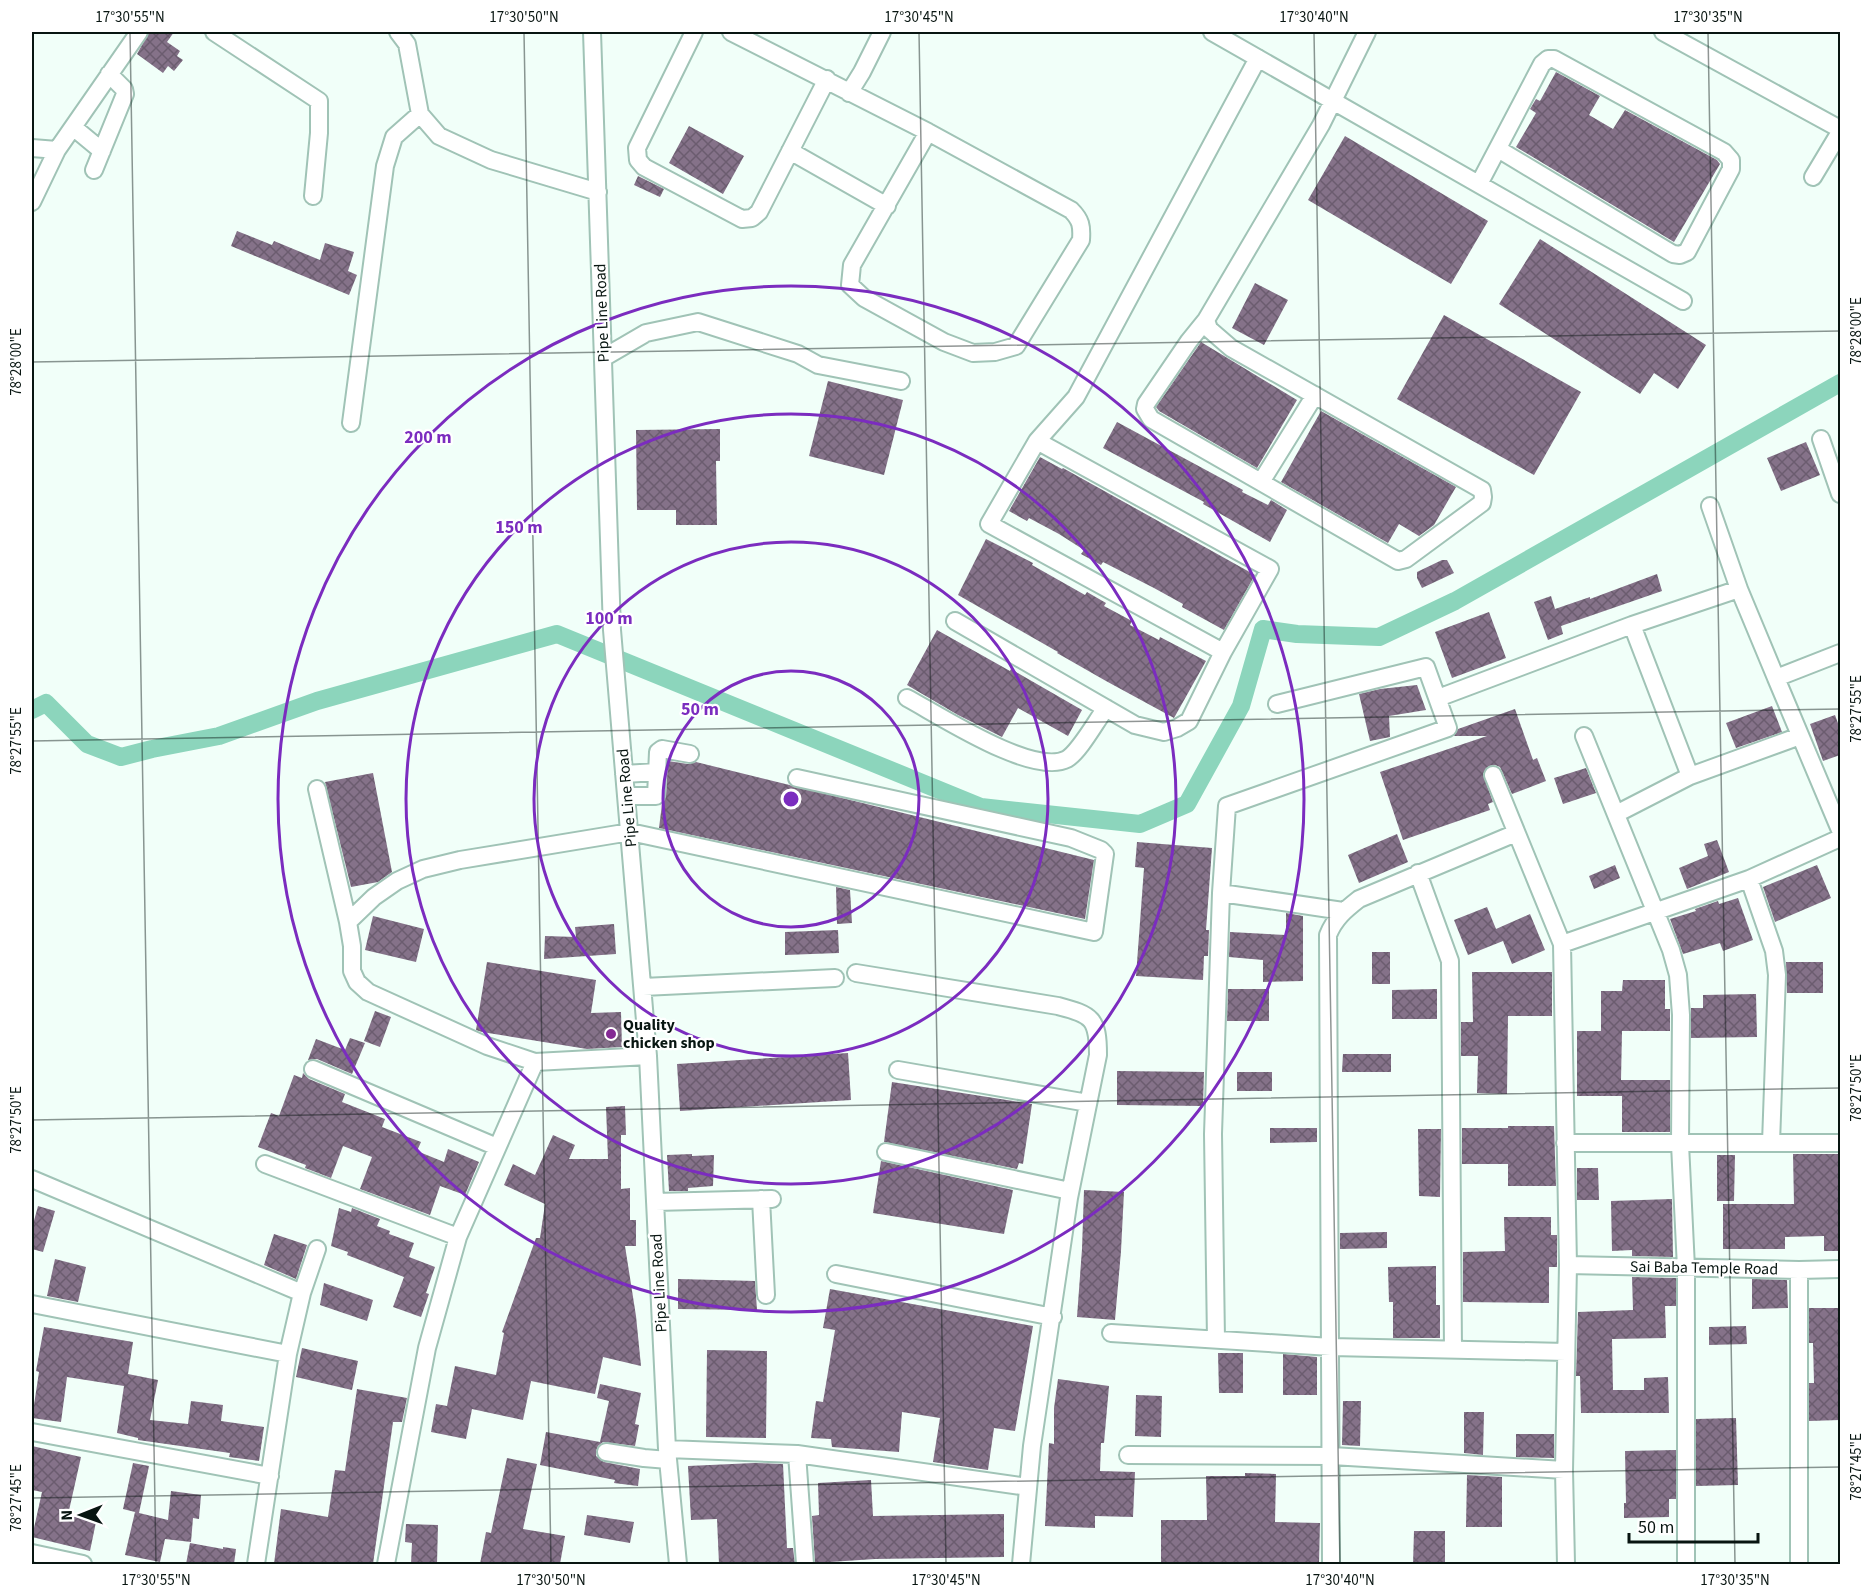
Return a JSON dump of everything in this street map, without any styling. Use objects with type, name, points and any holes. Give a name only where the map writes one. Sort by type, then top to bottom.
[{"type":"street","points":[[32,202],[57,150],[139,32]]},
{"type":"street","points":[[214,32],[319,101],[319,133],[313,196]]},
{"type":"street","points":[[398,32],[407,44],[420,114],[439,136],[491,160],[598,192]]},
{"type":"street","name":"Pipe Line Road","points":[[592,32],[612,630],[648,1056],[667,1455],[678,1564]]},
{"type":"street","points":[[694,32],[637,148],[638,160],[644,167],[742,219],[752,218],[759,212],[827,79]]},
{"type":"street","points":[[731,32],[827,79],[849,93],[928,132],[1071,210],[1080,220],[1082,228],[1080,240],[1016,346],[995,352],[973,353],[944,342],[864,298],[850,285],[852,266],[928,132]]},
{"type":"street","points":[[849,93],[882,32]]},
{"type":"street","points":[[1212,32],[1683,301]]},
{"type":"street","points":[[1206,320],[1209,329],[1231,348],[1482,490],[1482,503],[1406,559],[1398,561],[1151,419],[1145,410],[1146,404],[1189,340],[1206,320],[1334,101],[1367,32]]},
{"type":"street","points":[[1663,32],[1840,130],[1813,177]]},
{"type":"street","points":[[1223,652],[989,524],[1037,441],[1076,396],[1258,58]]},
{"type":"street","points":[[1479,184],[1542,64],[1554,58],[1724,152],[1731,160],[1731,169],[1687,252],[1680,255],[1673,254],[1498,149]]},
{"type":"street","points":[[94,170],[125,94],[124,89],[109,74]]},
{"type":"street","points":[[351,423],[385,166],[394,137],[420,114]]},
{"type":"street","points":[[73,127],[102,151]]},
{"type":"street","points":[[32,148],[57,150]]},
{"type":"street","points":[[790,152],[887,206]]},
{"type":"street","points":[[603,358],[646,333],[698,322],[798,354],[818,365],[901,381]]},
{"type":"street","points":[[1261,482],[1315,395]]},
{"type":"street","points":[[1821,439],[1840,494]]},
{"type":"street","points":[[955,621],[1135,725],[1164,732],[1189,721],[1223,652],[1270,569],[1037,441]]},
{"type":"street","points":[[1710,507],[1739,589],[1840,830]]},
{"type":"street","points":[[1438,698],[1632,625],[1739,589]]},
{"type":"street","points":[[1632,625],[1690,776]]},
{"type":"street","points":[[1776,678],[1840,653]]},
{"type":"street","points":[[1216,1340],[1213,1134],[1221,893],[1227,806],[1448,728],[1426,667],[1277,704]]},
{"type":"street","points":[[907,698],[1009,754],[1053,762],[1064,760],[1072,755],[1106,708]]},
{"type":"street","points":[[1584,736],[1671,951],[1678,975],[1681,1015],[1680,1144],[1686,1268],[1686,1564]]},
{"type":"street","points":[[1616,814],[1690,776],[1800,736]]},
{"type":"street","points":[[626,796],[656,796],[658,752],[662,749],[690,754]]},
{"type":"street","points":[[624,774],[657,772]]},
{"type":"street","points":[[1492,775],[1562,944],[1568,1265],[1564,1470],[1566,1564]]},
{"type":"street","points":[[348,922],[382,891],[423,869],[460,860],[630,832],[1094,933],[1106,854],[1101,850],[1071,838],[797,778]]},
{"type":"street","points":[[317,789],[348,922],[352,946],[352,971],[357,982],[368,992],[487,1046],[535,1062],[648,1056]]},
{"type":"street","points":[[1332,1564],[1328,936],[1333,922],[1359,899],[1516,833]]},
{"type":"street","points":[[1562,944],[1749,879],[1840,838]]},
{"type":"street","points":[[1418,873],[1450,961],[1453,1350]]},
{"type":"street","points":[[1749,879],[1774,951],[1777,975],[1772,1143]]},
{"type":"street","points":[[1221,893],[1343,911]]},
{"type":"street","points":[[856,973],[1058,1006],[1080,1012],[1092,1020],[1098,1034],[1098,1055],[1070,1191],[1032,1446],[1021,1564]]},
{"type":"street","points":[[643,987],[835,978]]},
{"type":"street","points":[[386,1564],[427,1348],[458,1237],[535,1062]]},
{"type":"street","points":[[313,1069],[497,1147]]},
{"type":"street","points":[[897,1070],[1088,1103]]},
{"type":"street","points":[[1565,1143],[1840,1143]]},
{"type":"street","points":[[886,1152],[1070,1191]]},
{"type":"street","points":[[265,1164],[458,1237]]},
{"type":"street","points":[[32,1179],[302,1293]]},
{"type":"street","points":[[655,1202],[766,1199],[766,1295]]},
{"type":"street","points":[[256,1564],[288,1354],[302,1293],[317,1249]]},
{"type":"street","name":"Sai Baba Temple Road","points":[[1568,1265],[1840,1269]]},
{"type":"street","points":[[1799,1270],[1799,1564]]},
{"type":"street","points":[[836,1274],[1053,1317]]},
{"type":"street","points":[[32,1304],[288,1354]]},
{"type":"street","points":[[1111,1333],[1331,1347],[1566,1352]]},
{"type":"street","points":[[32,1432],[270,1476]]},
{"type":"street","points":[[606,1452],[644,1458],[667,1455],[797,1454],[1028,1487]]},
{"type":"street","points":[[797,1454],[806,1564]]},
{"type":"street","points":[[1128,1455],[1332,1456],[1564,1470]]},
{"type":"street","points":[[32,1553],[83,1564]]},
{"type":"building","points":[[149,32],[174,32],[167,42],[180,51],[177,56],[183,60],[174,71],[168,66],[163,73],[137,54]]},
{"type":"building","points":[[1556,72],[1600,96],[1589,115],[1613,129],[1625,110],[1717,160],[1720,164],[1674,242],[1516,147],[1536,113],[1530,109],[1536,99],[1540,101]]},
{"type":"building","points":[[689,126],[744,156],[723,194],[669,163]]},
{"type":"building","points":[[1345,136],[1488,221],[1451,284],[1308,200]]},
{"type":"building","points":[[638,176],[664,189],[660,197],[634,185]]},
{"type":"building","points":[[237,231],[272,245],[274,241],[320,260],[325,243],[354,252],[348,271],[357,275],[349,295],[231,246]]},
{"type":"building","points":[[1540,239],[1706,345],[1678,389],[1654,373],[1640,394],[1499,304]]},
{"type":"building","points":[[1255,283],[1288,300],[1264,345],[1232,328]]},
{"type":"building","points":[[1444,315],[1581,392],[1534,475],[1397,399]]},
{"type":"building","points":[[1201,342],[1297,400],[1257,468],[1159,411],[1156,407]]},
{"type":"building","points":[[828,381],[903,400],[884,475],[809,456]]},
{"type":"building","points":[[1321,411],[1456,487],[1434,525],[1419,536],[1399,524],[1388,543],[1281,482]]},
{"type":"building","points":[[1117,422],[1243,490],[1242,492],[1268,505],[1271,500],[1287,510],[1270,542],[1203,504],[1204,502],[1103,448]]},
{"type":"building","points":[[720,429],[720,461],[716,461],[717,525],[676,525],[676,510],[637,510],[636,430]]},
{"type":"building","points":[[1806,442],[1820,475],[1781,491],[1767,458]]},
{"type":"building","points":[[1040,457],[1255,575],[1224,630],[1182,607],[1183,604],[1154,588],[1103,562],[1101,565],[1081,554],[1084,550],[1059,534],[1029,518],[1027,521],[1009,511]]},
{"type":"building","points":[[986,539],[1033,563],[1032,565],[1085,595],[1087,592],[1106,603],[1104,606],[1132,621],[1130,625],[1159,640],[1160,637],[1206,661],[1174,718],[958,595]]},
{"type":"building","points":[[1442,560],[1447,560],[1454,573],[1422,588],[1417,572]]},
{"type":"building","points":[[1657,574],[1662,591],[1561,626],[1563,634],[1548,640],[1534,602],[1551,596],[1555,609],[1590,597],[1590,599]]},
{"type":"building","points":[[1489,612],[1506,658],[1452,678],[1435,632]]},
{"type":"building","points":[[937,630],[1082,710],[1068,736],[1018,708],[1002,737],[958,715],[907,685]]},
{"type":"building","points":[[1417,685],[1426,710],[1389,716],[1390,737],[1370,741],[1359,694]]},
{"type":"building","points":[[1772,706],[1782,732],[1736,748],[1726,723]]},
{"type":"building","points":[[1515,709],[1533,760],[1537,758],[1546,781],[1512,794],[1500,767],[1489,766],[1483,774],[1493,802],[1488,804],[1490,810],[1403,840],[1380,772],[1487,736],[1454,736],[1458,729]]},
{"type":"building","points":[[1835,715],[1840,729],[1840,755],[1823,761],[1810,724]]},
{"type":"building","points":[[668,761],[688,764],[696,762],[1094,860],[1085,919],[659,828],[662,804],[666,796]]},
{"type":"building","points":[[1586,768],[1596,793],[1563,804],[1554,778]]},
{"type":"building","points":[[373,773],[392,872],[378,882],[351,887],[325,782]]},
{"type":"building","points":[[1397,834],[1408,862],[1359,883],[1348,855]]},
{"type":"building","points":[[1717,840],[1729,872],[1687,889],[1679,868],[1708,856],[1704,844]]},
{"type":"building","points":[[1137,842],[1212,848],[1206,930],[1209,930],[1208,956],[1204,956],[1203,980],[1136,976],[1144,868],[1135,867]]},
{"type":"building","points":[[1615,865],[1620,878],[1594,889],[1589,876]]},
{"type":"building","points":[[1817,865],[1831,898],[1775,922],[1763,887]]},
{"type":"building","points":[[836,887],[850,890],[852,923],[837,924]]},
{"type":"building","points":[[1738,898],[1753,940],[1723,951],[1720,943],[1683,954],[1670,919],[1718,901],[1719,904]]},
{"type":"building","points":[[1487,907],[1496,929],[1530,914],[1545,950],[1512,964],[1503,941],[1468,955],[1454,920]]},
{"type":"building","points":[[1286,913],[1303,916],[1303,981],[1263,982],[1263,960],[1229,957],[1230,932],[1286,935]]},
{"type":"building","points":[[373,916],[424,929],[416,962],[365,950]]},
{"type":"building","points":[[614,924],[616,954],[544,959],[545,936],[576,937],[575,927]]},
{"type":"building","points":[[838,930],[839,953],[785,955],[785,932]]},
{"type":"building","points":[[1372,952],[1390,952],[1390,984],[1372,984]]},
{"type":"building","points":[[487,962],[596,980],[591,1013],[621,1012],[622,1047],[587,1049],[476,1030]]},
{"type":"building","points":[[1786,962],[1823,962],[1823,993],[1787,993]]},
{"type":"building","points":[[1472,972],[1552,972],[1552,1016],[1508,1016],[1507,1094],[1477,1093],[1478,1056],[1461,1056],[1461,1022],[1473,1022]]},
{"type":"building","points":[[1623,980],[1665,980],[1665,1009],[1670,1009],[1670,1031],[1622,1031],[1621,1080],[1670,1080],[1670,1132],[1622,1132],[1622,1096],[1577,1096],[1577,1031],[1601,1031],[1601,991],[1622,991]]},
{"type":"building","points":[[1228,989],[1269,989],[1269,1021],[1227,1021]]},
{"type":"building","points":[[1437,989],[1437,1019],[1392,1019],[1392,990]]},
{"type":"building","points":[[1756,994],[1757,1037],[1691,1038],[1691,1008],[1703,1008],[1703,995]]},
{"type":"building","points":[[375,1011],[391,1017],[380,1047],[364,1041]]},
{"type":"building","points":[[350,1038],[365,1043],[352,1074],[317,1059],[308,1060],[316,1039],[345,1050]]},
{"type":"building","points":[[848,1053],[851,1100],[680,1111],[677,1064]]},
{"type":"building","points":[[1343,1054],[1391,1054],[1391,1072],[1342,1072]]},
{"type":"building","points":[[1117,1071],[1204,1072],[1203,1106],[1117,1105]]},
{"type":"building","points":[[1237,1072],[1272,1072],[1272,1091],[1237,1091]]},
{"type":"building","points":[[303,1073],[309,1079],[345,1094],[342,1102],[385,1119],[382,1127],[421,1142],[417,1151],[444,1162],[448,1149],[479,1162],[465,1195],[440,1186],[430,1215],[360,1189],[372,1157],[343,1146],[331,1178],[305,1168],[306,1165],[258,1147],[271,1113],[279,1116],[294,1075],[302,1078]]},
{"type":"building","points":[[892,1082],[1032,1104],[1023,1164],[1019,1163],[1017,1169],[884,1142]]},
{"type":"building","points":[[625,1106],[626,1135],[621,1135],[621,1189],[630,1188],[630,1220],[636,1220],[636,1246],[625,1246],[641,1366],[603,1357],[595,1394],[531,1381],[523,1420],[472,1409],[466,1439],[431,1432],[436,1404],[447,1406],[455,1366],[496,1375],[504,1333],[502,1332],[536,1238],[540,1238],[545,1204],[504,1185],[513,1164],[535,1175],[553,1135],[575,1145],[569,1159],[608,1159],[606,1107]]},
{"type":"building","points":[[1508,1126],[1554,1126],[1556,1186],[1508,1186],[1508,1164],[1462,1164],[1462,1128],[1508,1128]]},
{"type":"building","points":[[1270,1128],[1317,1128],[1317,1142],[1270,1143]]},
{"type":"building","points":[[1418,1129],[1441,1129],[1440,1197],[1419,1196]]},
{"type":"building","points":[[692,1154],[692,1156],[714,1155],[713,1186],[688,1188],[688,1191],[669,1191],[667,1155]]},
{"type":"building","points":[[1793,1154],[1840,1154],[1840,1251],[1824,1251],[1824,1236],[1785,1237],[1785,1249],[1723,1249],[1723,1204],[1794,1204]]},
{"type":"building","points":[[1717,1155],[1735,1155],[1734,1201],[1717,1201]]},
{"type":"building","points":[[881,1161],[1013,1190],[1004,1234],[873,1213]]},
{"type":"building","points":[[1577,1168],[1598,1168],[1599,1200],[1577,1200]]},
{"type":"building","points":[[1084,1190],[1124,1192],[1115,1320],[1077,1317]]},
{"type":"building","points":[[1672,1199],[1673,1257],[1632,1256],[1632,1250],[1612,1251],[1611,1201]]},
{"type":"building","points":[[38,1206],[55,1211],[43,1252],[32,1249],[32,1228]]},
{"type":"building","points":[[339,1208],[351,1212],[352,1208],[380,1219],[377,1226],[390,1231],[389,1234],[414,1243],[409,1257],[435,1267],[421,1317],[393,1307],[404,1277],[347,1255],[348,1252],[331,1246]]},
{"type":"building","points":[[1504,1217],[1551,1217],[1551,1235],[1557,1235],[1557,1267],[1549,1267],[1549,1303],[1463,1302],[1463,1252],[1505,1251]]},
{"type":"building","points":[[1387,1232],[1387,1248],[1340,1249],[1340,1233]]},
{"type":"building","points":[[274,1234],[307,1245],[296,1279],[264,1265]]},
{"type":"building","points":[[55,1259],[86,1267],[78,1302],[47,1296]]},
{"type":"building","points":[[1436,1266],[1436,1305],[1440,1305],[1440,1338],[1393,1338],[1393,1302],[1389,1302],[1388,1267]]},
{"type":"building","points":[[1632,1277],[1676,1278],[1676,1306],[1665,1306],[1666,1338],[1612,1339],[1613,1390],[1644,1390],[1644,1378],[1668,1377],[1669,1413],[1581,1413],[1580,1376],[1576,1376],[1578,1312],[1633,1310]]},
{"type":"building","points":[[678,1279],[755,1281],[757,1310],[678,1309]]},
{"type":"building","points":[[1752,1279],[1787,1280],[1788,1308],[1752,1309]]},
{"type":"building","points":[[324,1283],[373,1300],[367,1321],[320,1305]]},
{"type":"building","points":[[830,1289],[1033,1326],[1015,1431],[994,1428],[988,1470],[933,1462],[940,1418],[902,1412],[899,1452],[832,1447],[831,1439],[811,1438],[816,1401],[823,1402],[835,1330],[823,1328]]},
{"type":"building","points":[[1809,1308],[1840,1308],[1840,1420],[1809,1421],[1809,1383],[1814,1383],[1813,1343],[1809,1343]]},
{"type":"building","points":[[1746,1326],[1747,1344],[1709,1345],[1709,1327]]},
{"type":"building","points":[[44,1327],[133,1342],[128,1374],[158,1380],[150,1420],[188,1424],[191,1401],[223,1405],[221,1421],[264,1427],[259,1461],[229,1457],[230,1453],[138,1440],[138,1438],[117,1433],[124,1386],[67,1377],[61,1422],[32,1418],[39,1372],[36,1371]]},
{"type":"building","points":[[302,1348],[358,1361],[352,1390],[296,1377]]},
{"type":"building","points":[[707,1350],[767,1351],[766,1438],[706,1437]]},
{"type":"building","points":[[1218,1353],[1243,1353],[1243,1393],[1219,1393]]},
{"type":"building","points":[[1283,1354],[1317,1357],[1317,1395],[1283,1395]]},
{"type":"building","points":[[1058,1379],[1109,1386],[1104,1443],[1101,1443],[1100,1471],[1135,1472],[1133,1517],[1095,1516],[1095,1528],[1045,1526],[1049,1443],[1054,1444],[1054,1408]]},
{"type":"building","points":[[600,1384],[641,1393],[635,1424],[639,1425],[635,1446],[603,1442],[596,1451],[596,1456],[604,1462],[640,1469],[638,1486],[614,1483],[615,1480],[540,1465],[546,1432],[600,1442],[609,1401],[597,1398]]},
{"type":"building","points":[[357,1389],[407,1398],[402,1422],[393,1422],[373,1564],[274,1564],[281,1509],[328,1517],[335,1470],[345,1471]]},
{"type":"building","points":[[1136,1395],[1162,1396],[1161,1437],[1135,1436]]},
{"type":"building","points":[[1343,1401],[1361,1401],[1360,1446],[1342,1445]]},
{"type":"building","points":[[1464,1412],[1484,1412],[1483,1455],[1464,1453]]},
{"type":"building","points":[[1736,1418],[1738,1485],[1696,1486],[1696,1419]]},
{"type":"building","points":[[1516,1434],[1554,1434],[1554,1458],[1516,1457]]},
{"type":"building","points":[[32,1446],[81,1457],[68,1515],[96,1522],[90,1551],[32,1537],[42,1492],[32,1490]]},
{"type":"building","points":[[1676,1450],[1676,1499],[1669,1499],[1669,1517],[1624,1518],[1625,1451]]},
{"type":"building","points":[[507,1458],[537,1464],[523,1529],[565,1536],[560,1564],[480,1564],[486,1532],[491,1533]]},
{"type":"building","points":[[133,1463],[149,1466],[139,1513],[123,1509]]},
{"type":"building","points":[[783,1464],[787,1548],[793,1548],[795,1564],[719,1564],[717,1519],[691,1520],[688,1466]]},
{"type":"building","points":[[1245,1473],[1276,1474],[1275,1522],[1320,1523],[1319,1564],[1161,1564],[1161,1520],[1207,1520],[1206,1476],[1245,1476]]},
{"type":"building","points":[[1467,1475],[1502,1477],[1502,1527],[1466,1527]]},
{"type":"building","points":[[871,1480],[873,1516],[1004,1514],[1004,1557],[875,1559],[815,1563],[812,1516],[819,1515],[818,1483]]},
{"type":"building","points":[[171,1491],[201,1495],[199,1519],[193,1518],[191,1542],[165,1539],[160,1562],[125,1555],[135,1512],[168,1520]]},
{"type":"building","points":[[587,1515],[634,1522],[630,1543],[584,1535]]},
{"type":"building","points":[[406,1524],[438,1525],[437,1564],[411,1564],[412,1543],[405,1542]]},
{"type":"building","points":[[1414,1531],[1445,1531],[1445,1564],[1413,1564]]},
{"type":"building","points":[[190,1543],[236,1549],[234,1564],[186,1564]]},
{"type":"waterway","points":[[32,710],[46,703],[87,744],[121,757],[219,736],[317,701],[557,634],[981,807],[1140,824],[1187,804],[1241,706],[1263,629],[1297,634],[1379,637],[1455,601],[1840,383]]},
{"type":"place","name":"Quality chicken shop","points":[[611,1034]]}]
